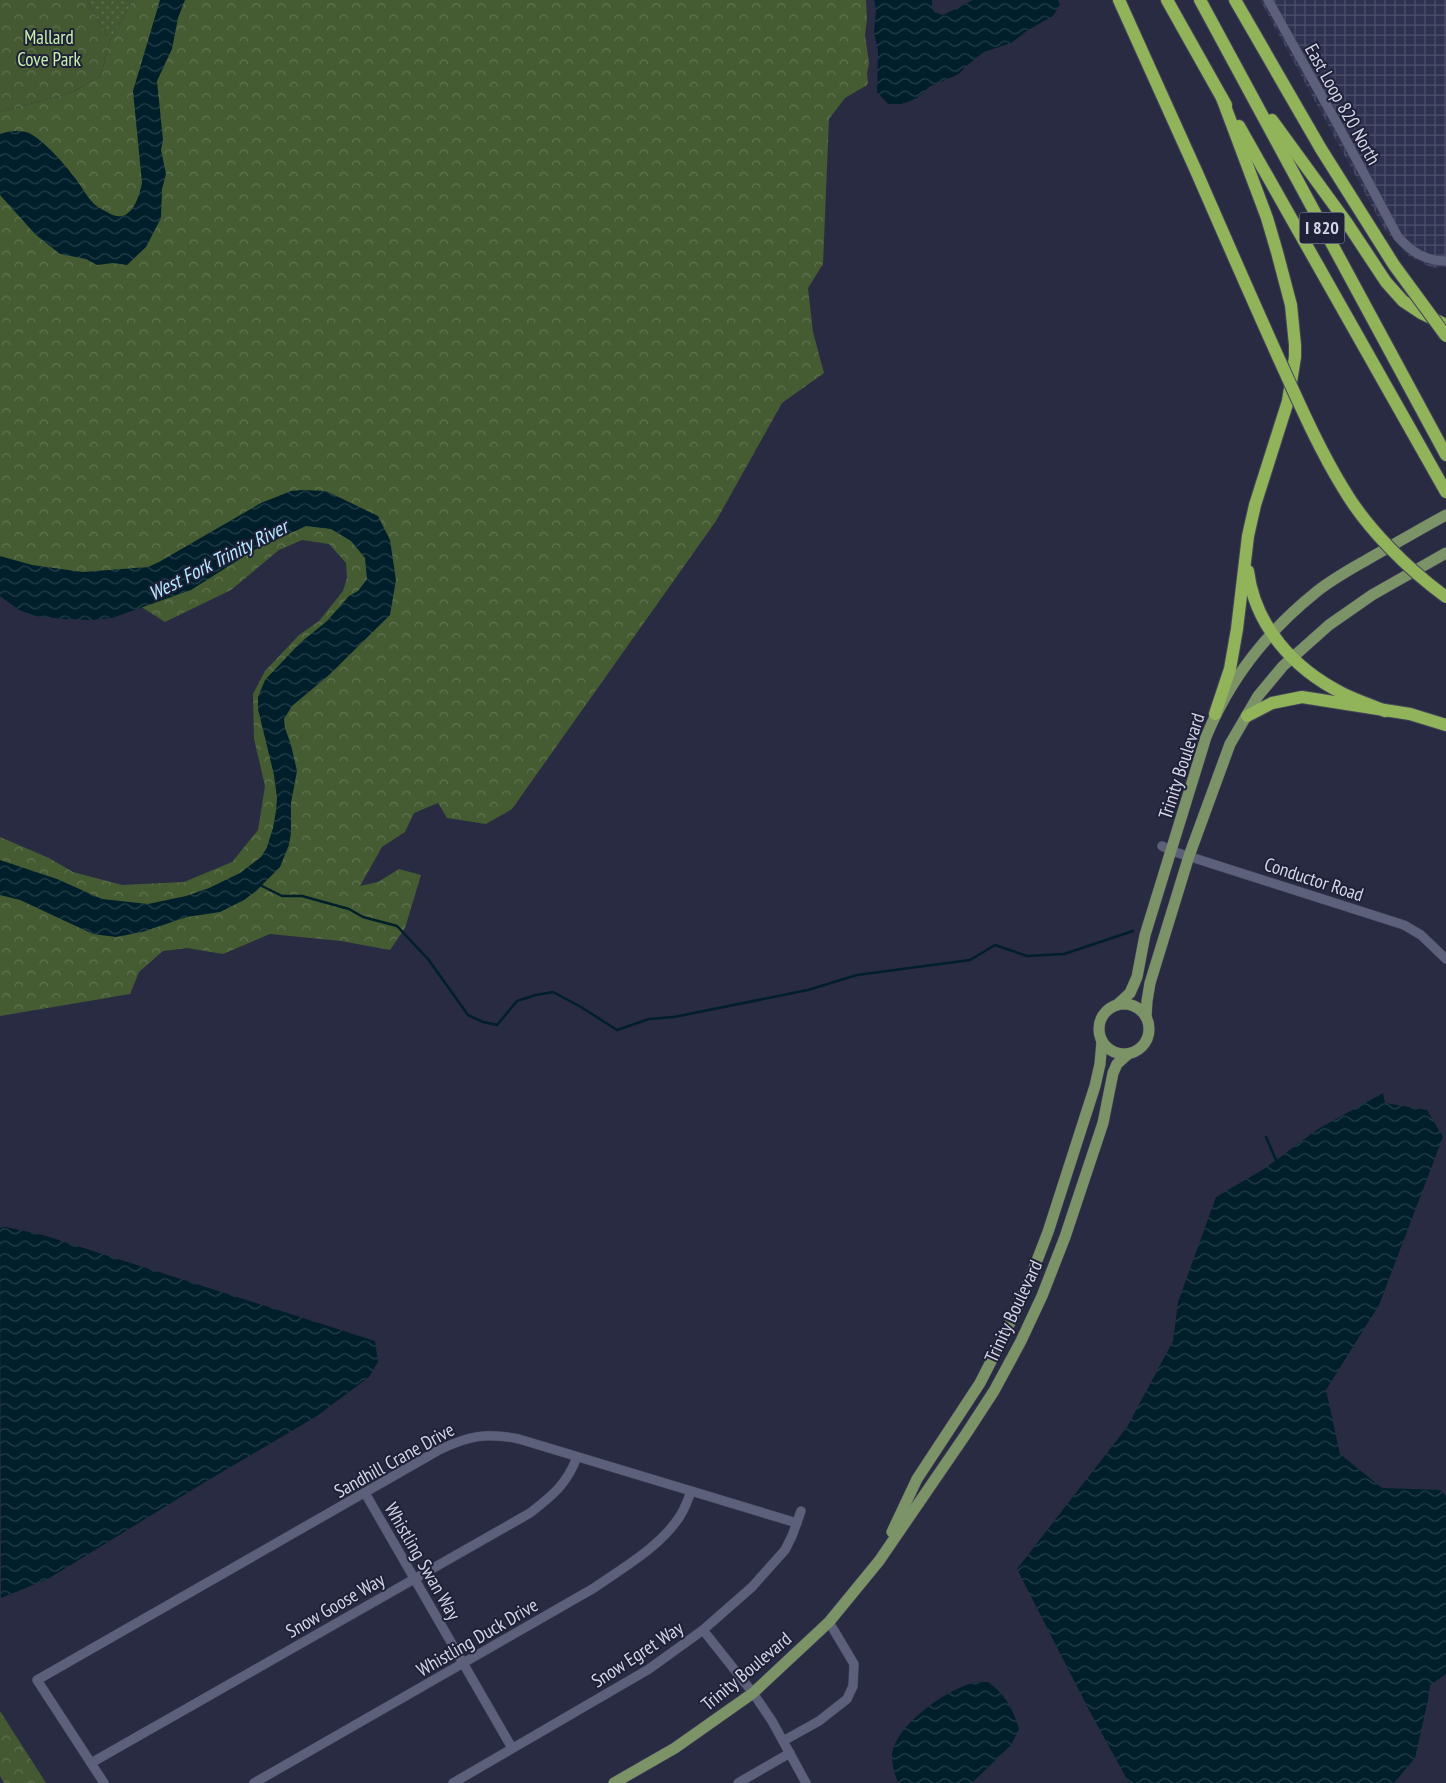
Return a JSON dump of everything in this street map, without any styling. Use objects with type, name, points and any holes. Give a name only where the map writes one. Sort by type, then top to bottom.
[{"type":"highway","points":[[1119,0],[1302,409],[1343,489],[1364,518],[1396,555],[1446,597]]},
{"type":"highway","name":"I 820","points":[[1167,0],[1446,492]]},
{"type":"highway","name":"I 820","points":[[1200,0],[1446,455]]},
{"type":"highway","points":[[1235,0],[1321,149],[1394,265],[1446,336]]},
{"type":"highway","points":[[1246,85],[1348,223],[1386,282],[1403,300],[1421,313],[1446,325]]},
{"type":"highway","points":[[1215,714],[1230,669],[1233,653],[1248,536],[1255,505],[1288,400],[1296,345],[1291,305],[1267,218],[1222,98]]},
{"type":"highway","points":[[1248,536],[1247,559],[1250,581],[1257,607],[1272,634],[1292,658],[1313,675],[1343,694],[1385,710]]},
{"type":"highway","points":[[1246,716],[1272,703],[1302,697],[1410,714],[1446,725]]},
{"type":"main road","name":"Trinity Boulevard","points":[[879,1561],[917,1479],[980,1383],[1031,1276],[1048,1232],[1095,1086],[1100,1064],[1102,1041],[1099,1030],[1101,1019],[1107,1010],[1126,998],[1134,986],[1167,849],[1206,737],[1225,695],[1256,651],[1323,587],[1340,575],[1446,516]]},
{"type":"main road","name":"Trinity Boulevard","points":[[614,1783],[675,1748],[753,1692],[830,1622],[879,1561],[966,1434],[994,1390],[1021,1341],[1042,1296],[1065,1237],[1103,1124],[1113,1073],[1117,1064],[1128,1054],[1141,1048],[1147,1039],[1149,1028],[1146,1017],[1146,1001],[1150,983],[1189,856],[1230,744],[1258,696],[1292,658],[1329,625],[1372,595],[1444,554]]},
{"type":"main road","points":[[1117,1005],[1129,1004],[1139,1008],[1146,1017]]},
{"type":"main road","points":[[1102,1041],[1113,1052],[1128,1054]]},
{"type":"street","name":"East Loop 820 North","points":[[1268,0],[1398,238],[1408,248],[1423,258],[1446,261]]},
{"type":"street","name":"Conductor Road","points":[[1167,849],[1404,925],[1421,935],[1446,959]]},
{"type":"street","name":"Sandhill Crane Drive","points":[[91,1763],[37,1680],[439,1450],[467,1438],[479,1435],[506,1436],[797,1522]]},
{"type":"street","name":"Snow Goose Way","points":[[91,1763],[530,1513],[557,1491],[564,1482],[576,1457]]},
{"type":"street","name":"Whistling Duck Drive","points":[[254,1783],[594,1588],[660,1540],[675,1523],[685,1507],[691,1491]]},
{"type":"street","name":"Whistling Swan Way","points":[[365,1493],[512,1748]]},
{"type":"street","name":"Snow Egret Way","points":[[453,1783],[649,1669],[703,1630],[729,1609],[785,1550],[801,1511]]},
{"type":"street","points":[[783,1741],[826,1716],[847,1699],[853,1686],[854,1664],[830,1622]]},
{"type":"street","points":[[703,1630],[753,1692],[772,1720],[806,1783]]},
{"type":"street","points":[[738,1783],[790,1754]]},
{"type":"street","points":[[91,1763],[104,1783]]},
{"type":"shaded area","points":[[1260,0],[1446,0],[1446,267],[1432,268],[1409,256],[1385,230]]},
{"type":"green space","name":"Mallard Cove Park","points":[[0,0],[87,0],[110,41],[101,76],[71,93],[0,112]]},
{"type":"green space","points":[[87,0],[133,0],[110,41]]},
{"type":"green space","points":[[133,0],[866,0],[867,20],[865,35],[869,63],[868,82],[867,85],[845,98],[829,119],[823,264],[808,288],[813,332],[824,373],[782,403],[716,521],[512,809],[486,824],[447,818],[438,803],[414,813],[405,832],[382,847],[360,886],[378,882],[399,869],[421,875],[405,928],[390,950],[341,941],[270,934],[223,954],[187,948],[163,951],[139,972],[130,994],[0,1016],[0,837],[49,858],[73,872],[122,885],[184,882],[232,862],[258,830],[265,786],[254,739],[253,694],[265,671],[299,635],[319,621],[343,591],[347,578],[346,563],[329,544],[302,540],[279,550],[231,590],[165,622],[121,594],[0,561],[0,112],[71,93],[101,76],[110,41]]},
{"type":"green space","points":[[0,1711],[46,1783],[4,1783],[0,1776]]},
{"type":"water","points":[[160,0],[185,0],[178,18],[172,49],[157,81],[163,140],[161,150],[166,174],[162,189],[161,218],[146,247],[127,265],[113,263],[97,265],[86,259],[60,254],[35,234],[0,195],[0,134],[16,131],[32,135],[47,146],[62,162],[95,205],[115,216],[127,214],[138,198],[142,183],[133,91]]},
{"type":"water","points":[[874,0],[932,0],[934,12],[943,15],[973,0],[1058,0],[1060,5],[1053,16],[1028,30],[1011,43],[984,52],[959,74],[929,87],[917,98],[903,104],[888,104],[877,92],[878,51],[874,32],[876,10]]},
{"type":"water","name":"West Fork Trinity River","points":[[291,491],[326,491],[378,516],[390,540],[396,580],[390,615],[329,675],[292,706],[284,719],[297,771],[291,803],[289,845],[280,867],[244,900],[220,912],[187,917],[142,932],[116,937],[93,934],[20,900],[0,895],[0,860],[57,879],[102,899],[148,904],[186,896],[209,888],[240,873],[261,857],[267,847],[273,828],[277,798],[274,775],[258,709],[258,697],[265,680],[300,643],[327,621],[349,596],[358,591],[367,579],[365,558],[351,541],[331,529],[306,526],[254,550],[191,590],[112,618],[92,620],[64,619],[36,616],[19,610],[0,596],[0,556],[32,565],[83,572],[148,567],[261,503]]},
{"type":"water","points":[[1383,1093],[1385,1103],[1427,1110],[1443,1137],[1379,1305],[1326,1390],[1340,1454],[1382,1488],[1440,1490],[1446,1496],[1446,1674],[1430,1685],[1415,1758],[1394,1783],[1129,1783],[1089,1710],[1017,1569],[1127,1427],[1173,1341],[1178,1302],[1216,1197],[1264,1169],[1318,1129]]},
{"type":"water","points":[[6,1227],[43,1235],[375,1341],[378,1362],[369,1377],[317,1416],[205,1482],[48,1579],[1,1598],[0,1228]]},
{"type":"water","points":[[988,1682],[1004,1697],[1017,1722],[1019,1729],[1011,1745],[972,1783],[898,1783],[893,1766],[892,1753],[905,1728],[926,1708],[950,1692],[973,1683]]},
{"type":"waterway","points":[[260,885],[282,896],[302,896],[349,909],[363,917],[397,926],[428,959],[468,1015],[483,1022],[497,1025],[517,1001],[553,992],[617,1030],[649,1019],[674,1017],[808,990],[857,975],[970,960],[995,945],[1027,956],[1064,954],[1133,931]]},
{"type":"waterway","points":[[1266,1137],[1276,1160]]}]
